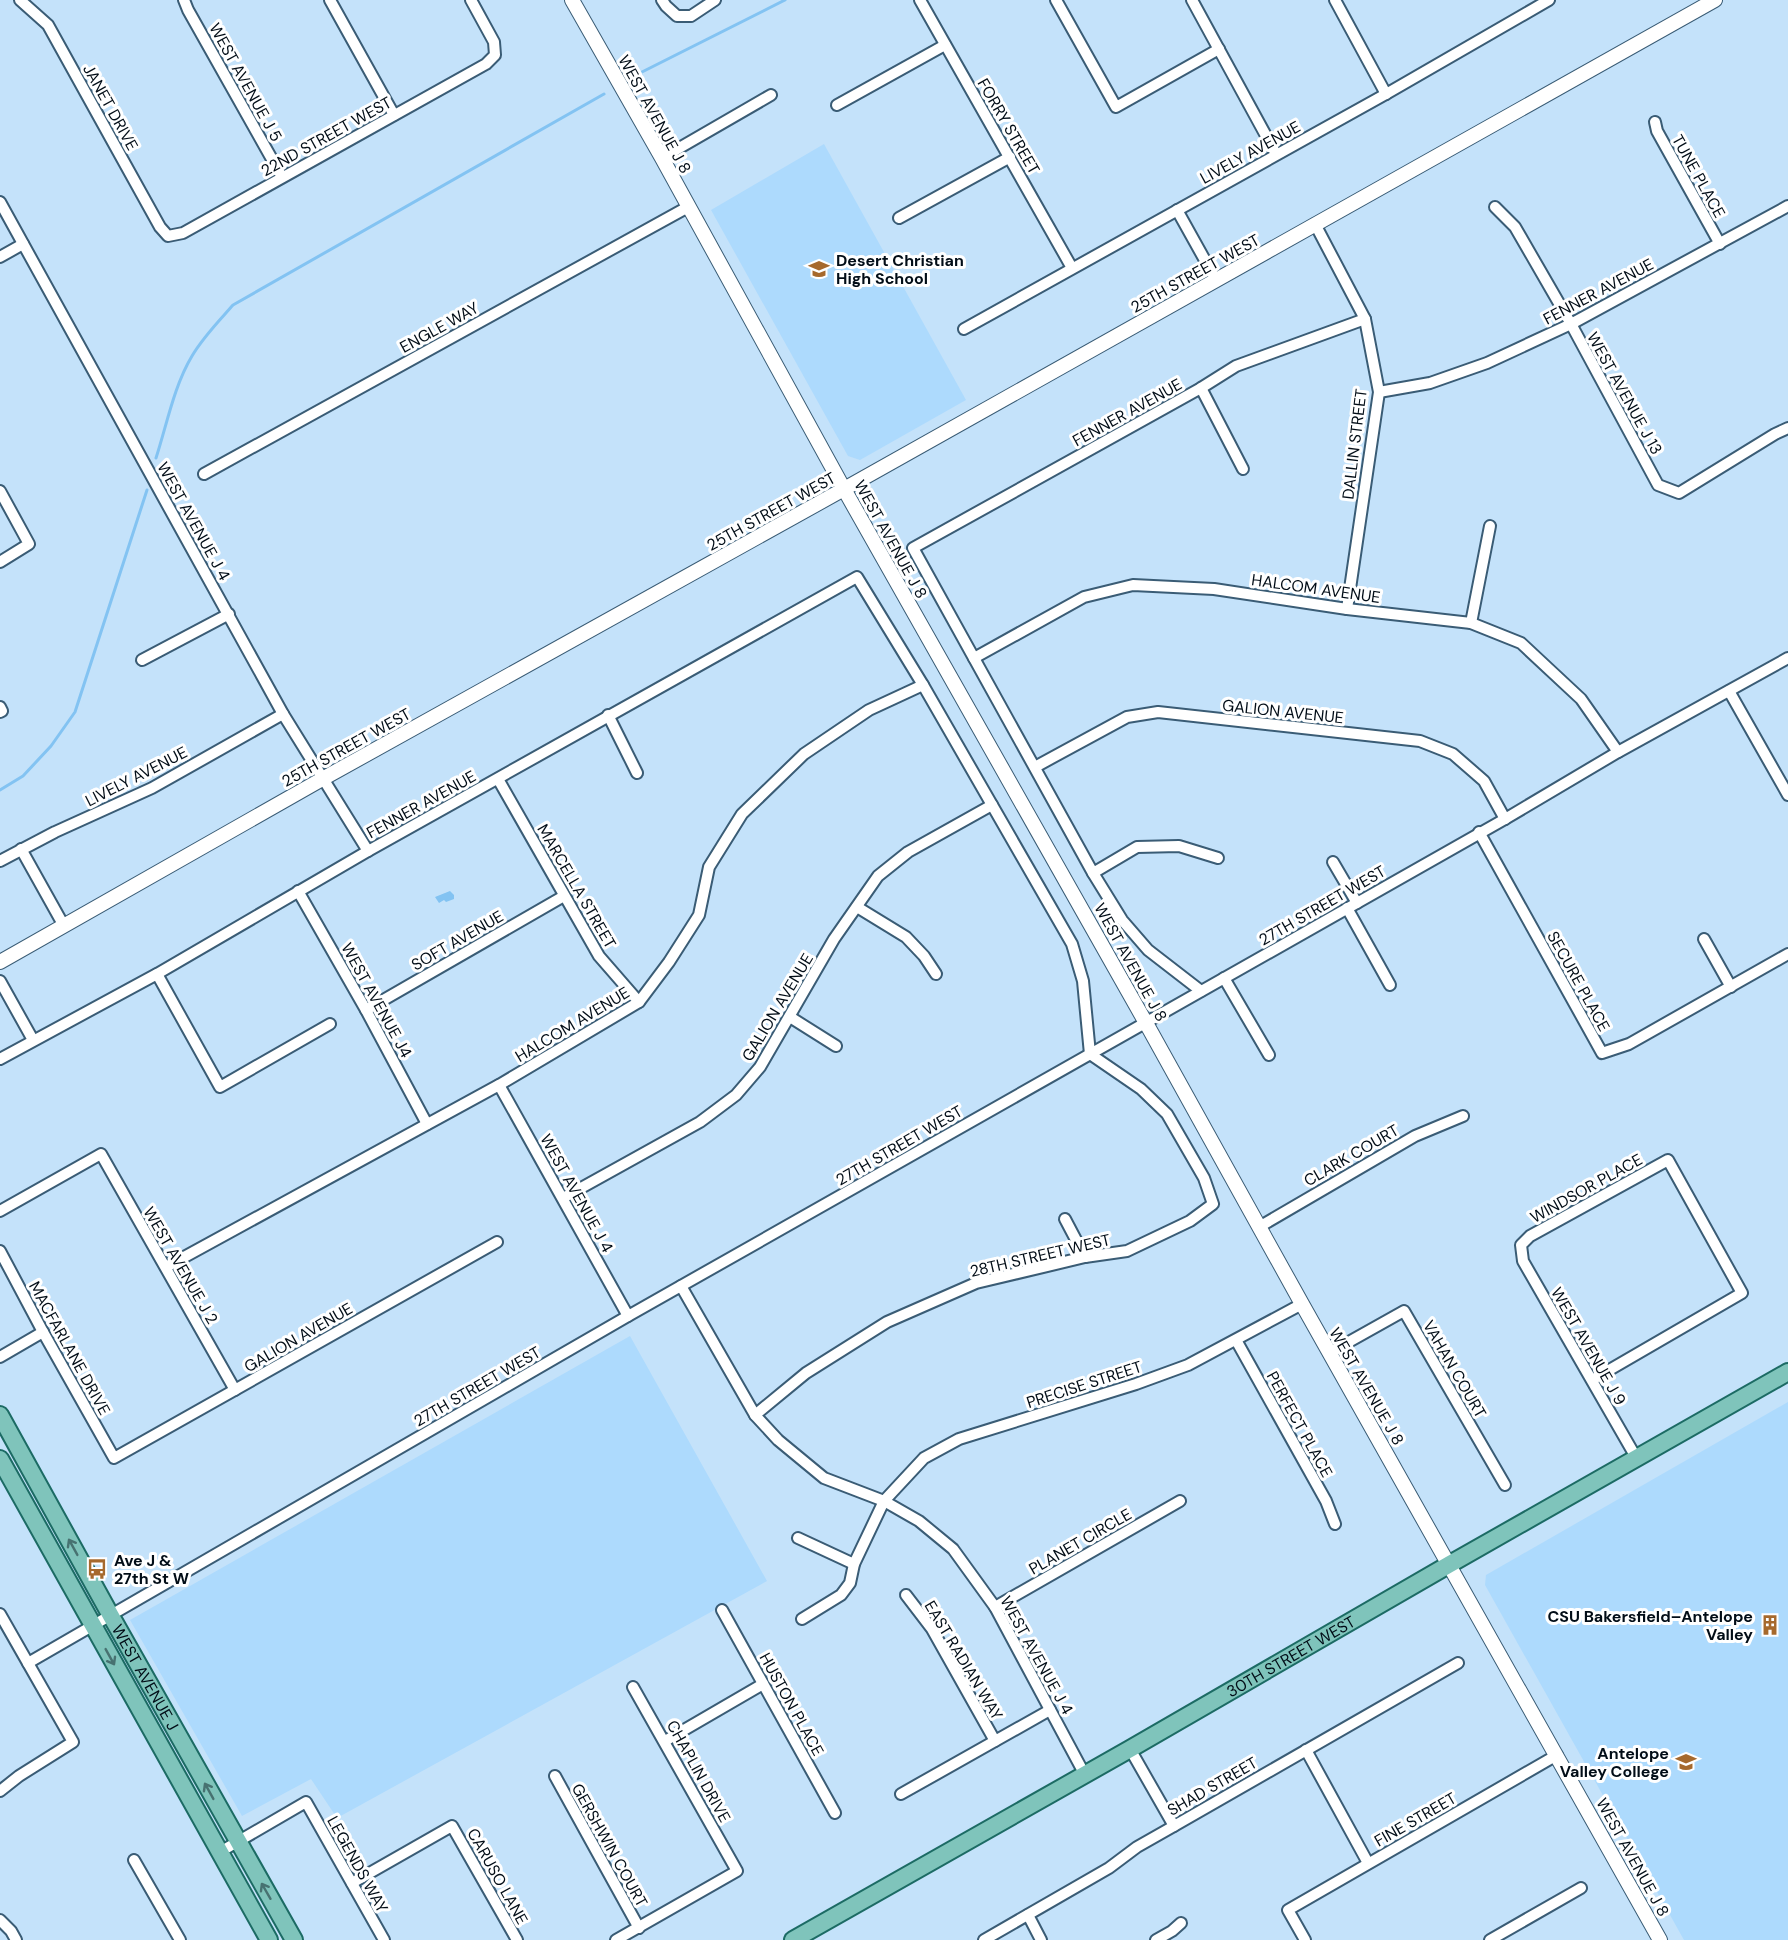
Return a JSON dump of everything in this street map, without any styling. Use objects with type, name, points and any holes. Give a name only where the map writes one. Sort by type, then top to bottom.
[{"type":"main road","name":"30TH STREET WEST","points":[[792,1940],[1085,1775],[1788,1372]]},
{"type":"main road","name":"WEST AVENUE J","points":[[0,1414],[294,1940]]},
{"type":"main road","name":"WEST AVENUE J","points":[[0,1459],[269,1940]]},
{"type":"street","name":"JANET DRIVE","points":[[20,0],[48,25],[160,227],[168,236]]},
{"type":"street","name":"WEST AVENUE J 5","points":[[184,0],[282,177]]},
{"type":"street","points":[[330,0],[394,115]]},
{"type":"street","name":"22ND STREET WEST","points":[[168,236],[183,233],[486,64],[495,56],[494,42],[471,0]]},
{"type":"street","name":"WEST AVENUE J 8","points":[[572,0],[662,158],[844,489],[1660,1940]]},
{"type":"street","points":[[662,0],[677,16],[691,16],[715,0]]},
{"type":"street","name":"FORRY STREET","points":[[920,0],[1072,268]]},
{"type":"street","points":[[1056,0],[1116,107],[1219,49]]},
{"type":"street","points":[[1192,0],[1276,154]]},
{"type":"street","points":[[1335,0],[1386,94]]},
{"type":"street","name":"LIVELY AVENUE","points":[[964,329],[1386,94],[1549,0]]},
{"type":"street","name":"25TH STREET WEST","points":[[0,962],[324,778],[1715,0]]},
{"type":"street","points":[[837,105],[945,45]]},
{"type":"street","points":[[662,158],[771,95]]},
{"type":"street","name":"TUNE PLACE","points":[[1654,122],[1720,244]]},
{"type":"street","points":[[899,218],[1010,157]]},
{"type":"street","name":"WEST AVENUE J 4","points":[[0,202],[283,714],[368,851]]},
{"type":"street","name":"FENNER AVENUE","points":[[1379,392],[1430,383],[1487,363],[1571,324],[1788,206]]},
{"type":"street","name":"ENGLE WAY","points":[[204,474],[688,207]]},
{"type":"street","name":"WEST AVENUE J 13","points":[[1495,207],[1515,227],[1571,324],[1658,485],[1679,493],[1774,434],[1788,428]]},
{"type":"street","points":[[1177,210],[1216,280]]},
{"type":"street","name":"DALLIN STREET","points":[[1315,224],[1365,320],[1379,392],[1347,609]]},
{"type":"street","points":[[0,257],[23,244]]},
{"type":"street","name":"FENNER AVENUE","points":[[974,658],[913,548],[1201,388],[1236,366],[1365,320]]},
{"type":"street","points":[[1201,388],[1243,469]]},
{"type":"street","points":[[0,491],[29,544],[0,562]]},
{"type":"street","points":[[1471,623],[1490,526]]},
{"type":"street","name":"FENNER AVENUE","points":[[0,1059],[157,974],[368,851],[857,577],[923,685]]},
{"type":"street","name":"HALCOM AVENUE","points":[[974,658],[1084,597],[1133,585],[1214,589],[1347,609],[1471,623],[1521,643],[1581,699],[1618,752]]},
{"type":"street","points":[[142,660],[229,614]]},
{"type":"street","points":[[974,658],[1093,873],[1122,920],[1148,950],[1201,991]]},
{"type":"street","name":"27TH STREET WEST","points":[[28,1663],[628,1316],[1479,832],[1506,819],[1618,752],[1788,658]]},
{"type":"street","points":[[923,685],[1072,944],[1083,981],[1090,1054]]},
{"type":"street","name":"HALCOM AVENUE","points":[[166,1267],[499,1085],[639,1002],[669,962],[699,915],[709,867],[742,814],[804,754],[869,710],[923,685]]},
{"type":"street","points":[[1729,691],[1788,795]]},
{"type":"street","name":"GALION AVENUE","points":[[1035,767],[1127,717],[1158,712],[1420,741],[1453,754],[1484,781],[1506,819]]},
{"type":"street","name":"LIVELY AVENUE","points":[[0,861],[152,788],[283,714]]},
{"type":"street","points":[[608,715],[637,773]]},
{"type":"street","name":"MARCELLA STREET","points":[[498,779],[598,956],[639,1002]]},
{"type":"street","name":"GALION AVENUE","points":[[562,1198],[700,1122],[736,1095],[760,1067],[834,939],[878,876],[908,852],[992,805]]},
{"type":"street","name":"SECURE PLACE","points":[[1479,832],[1602,1053],[1629,1044],[1788,954]]},
{"type":"street","points":[[1093,873],[1137,847],[1179,846],[1218,858]]},
{"type":"street","points":[[21,849],[64,926]]},
{"type":"street","points":[[1334,862],[1390,985]]},
{"type":"street","name":"WEST AVENUE J4","points":[[298,891],[366,1010],[427,1124]]},
{"type":"street","name":"SOFT AVENUE","points":[[366,1010],[564,896]]},
{"type":"street","points":[[857,907],[906,937],[924,956],[936,974]]},
{"type":"street","points":[[1704,939],[1731,987]]},
{"type":"street","points":[[157,974],[220,1087],[330,1024]]},
{"type":"street","points":[[1224,978],[1269,1055]]},
{"type":"street","points":[[0,981],[33,1040]]},
{"type":"street","points":[[790,1017],[836,1046]]},
{"type":"street","name":"28TH STREET WEST","points":[[755,1414],[806,1373],[887,1322],[976,1282],[1085,1257],[1127,1251],[1190,1221],[1213,1204],[1204,1178],[1167,1114],[1141,1089],[1090,1054]]},
{"type":"street","name":"WEST AVENUE J 4","points":[[499,1085],[628,1316]]},
{"type":"street","name":"CLARK COURT","points":[[1259,1227],[1415,1136],[1463,1116]]},
{"type":"street","name":"WEST AVENUE J 2","points":[[0,1211],[101,1154],[235,1390]]},
{"type":"street","name":"WINDSOR PLACE","points":[[1521,1245],[1530,1236],[1668,1160],[1742,1293],[1592,1380]]},
{"type":"street","points":[[1065,1219],[1085,1257]]},
{"type":"street","name":"GALION AVENUE","points":[[114,1458],[497,1242]]},
{"type":"street","name":"WEST AVENUE J 9","points":[[1521,1245],[1523,1261],[1637,1459]]},
{"type":"street","name":"MACFARLANE DRIVE","points":[[0,1251],[114,1458]]},
{"type":"street","name":"WEST AVENUE J 4","points":[[681,1286],[755,1414],[778,1440],[824,1478],[884,1501],[919,1521],[953,1549],[995,1607],[1085,1775]]},
{"type":"street","name":"PRECISE STREET","points":[[802,1619],[841,1595],[850,1583],[855,1564],[884,1501],[924,1458],[959,1439],[1136,1384],[1188,1365],[1302,1304]]},
{"type":"street","name":"VAHAN COURT","points":[[1329,1353],[1404,1311],[1505,1485]]},
{"type":"street","points":[[0,1357],[43,1332]]},
{"type":"street","name":"PERFECT PLACE","points":[[1236,1340],[1326,1501],[1335,1524]]},
{"type":"street","name":"PLANET CIRCLE","points":[[995,1607],[1180,1502]]},
{"type":"street","points":[[798,1538],[855,1564]]},
{"type":"street","name":"EAST RADIAN WAY","points":[[906,1595],[932,1629],[995,1741]]},
{"type":"street","name":"HUSTON PLACE","points":[[722,1610],[835,1813]]},
{"type":"street","points":[[0,1614],[73,1742],[19,1776],[0,1791]]},
{"type":"street","name":"SHAD STREET","points":[[984,1940],[1109,1868],[1137,1847],[1458,1663]]},
{"type":"street","points":[[665,1741],[763,1684]]},
{"type":"street","name":"CHAPLIN DRIVE","points":[[633,1687],[737,1871],[639,1928]]},
{"type":"street","points":[[901,1794],[1050,1710]]},
{"type":"street","points":[[1130,1749],[1174,1826]]},
{"type":"street","points":[[1306,1750],[1368,1863]]},
{"type":"street","name":"FINE STREET","points":[[1305,1940],[1288,1910],[1557,1755]]},
{"type":"street","name":"GERSHWIN COURT","points":[[555,1776],[639,1928]]},
{"type":"street","name":"LEGENDS WAY","points":[[238,1842],[306,1802],[384,1940]]},
{"type":"street","name":"CARUSO LANE","points":[[352,1883],[452,1826],[517,1940]]},
{"type":"street","points":[[220,1852],[238,1842]]},
{"type":"street","points":[[134,1860],[180,1940]]},
{"type":"street","points":[[1490,1940],[1581,1888]]},
{"type":"street","points":[[1028,1915],[1041,1940]]},
{"type":"street","points":[[0,1920],[16,1940]]},
{"type":"street","points":[[1156,1940],[1181,1923]]},
{"type":"street","points":[[616,1940],[639,1928]]},
{"type":"shaded area","name":"Desert Christian High School","points":[[824,144],[966,400],[860,460],[848,456],[711,210]]},
{"type":"shaded area","points":[[450,891],[454,899],[439,903],[435,897]]},
{"type":"shaded area","points":[[630,1336],[767,1581],[337,1818],[311,1779],[242,1816],[130,1620]]},
{"type":"shaded area","name":"Antelope Valley College","points":[[1788,1402],[1788,1940],[1684,1940],[1485,1585],[1486,1575]]},
{"type":"waterway","points":[[636,75],[785,0]]},
{"type":"waterway","points":[[156,458],[176,392],[192,356],[211,329],[233,305],[604,94]]},
{"type":"waterway","points":[[0,790],[23,776],[51,746],[75,712],[147,490]]},
{"type":"place","name":"Desert Christian High School","points":[[819,269]]},
{"type":"place","name":"Ave J & 27th St W","points":[[97,1569]]},
{"type":"place","name":"CSU Bakersfield–Antelope Valley","points":[[1770,1625]]},
{"type":"place","name":"Antelope Valley College","points":[[1686,1762]]}]
